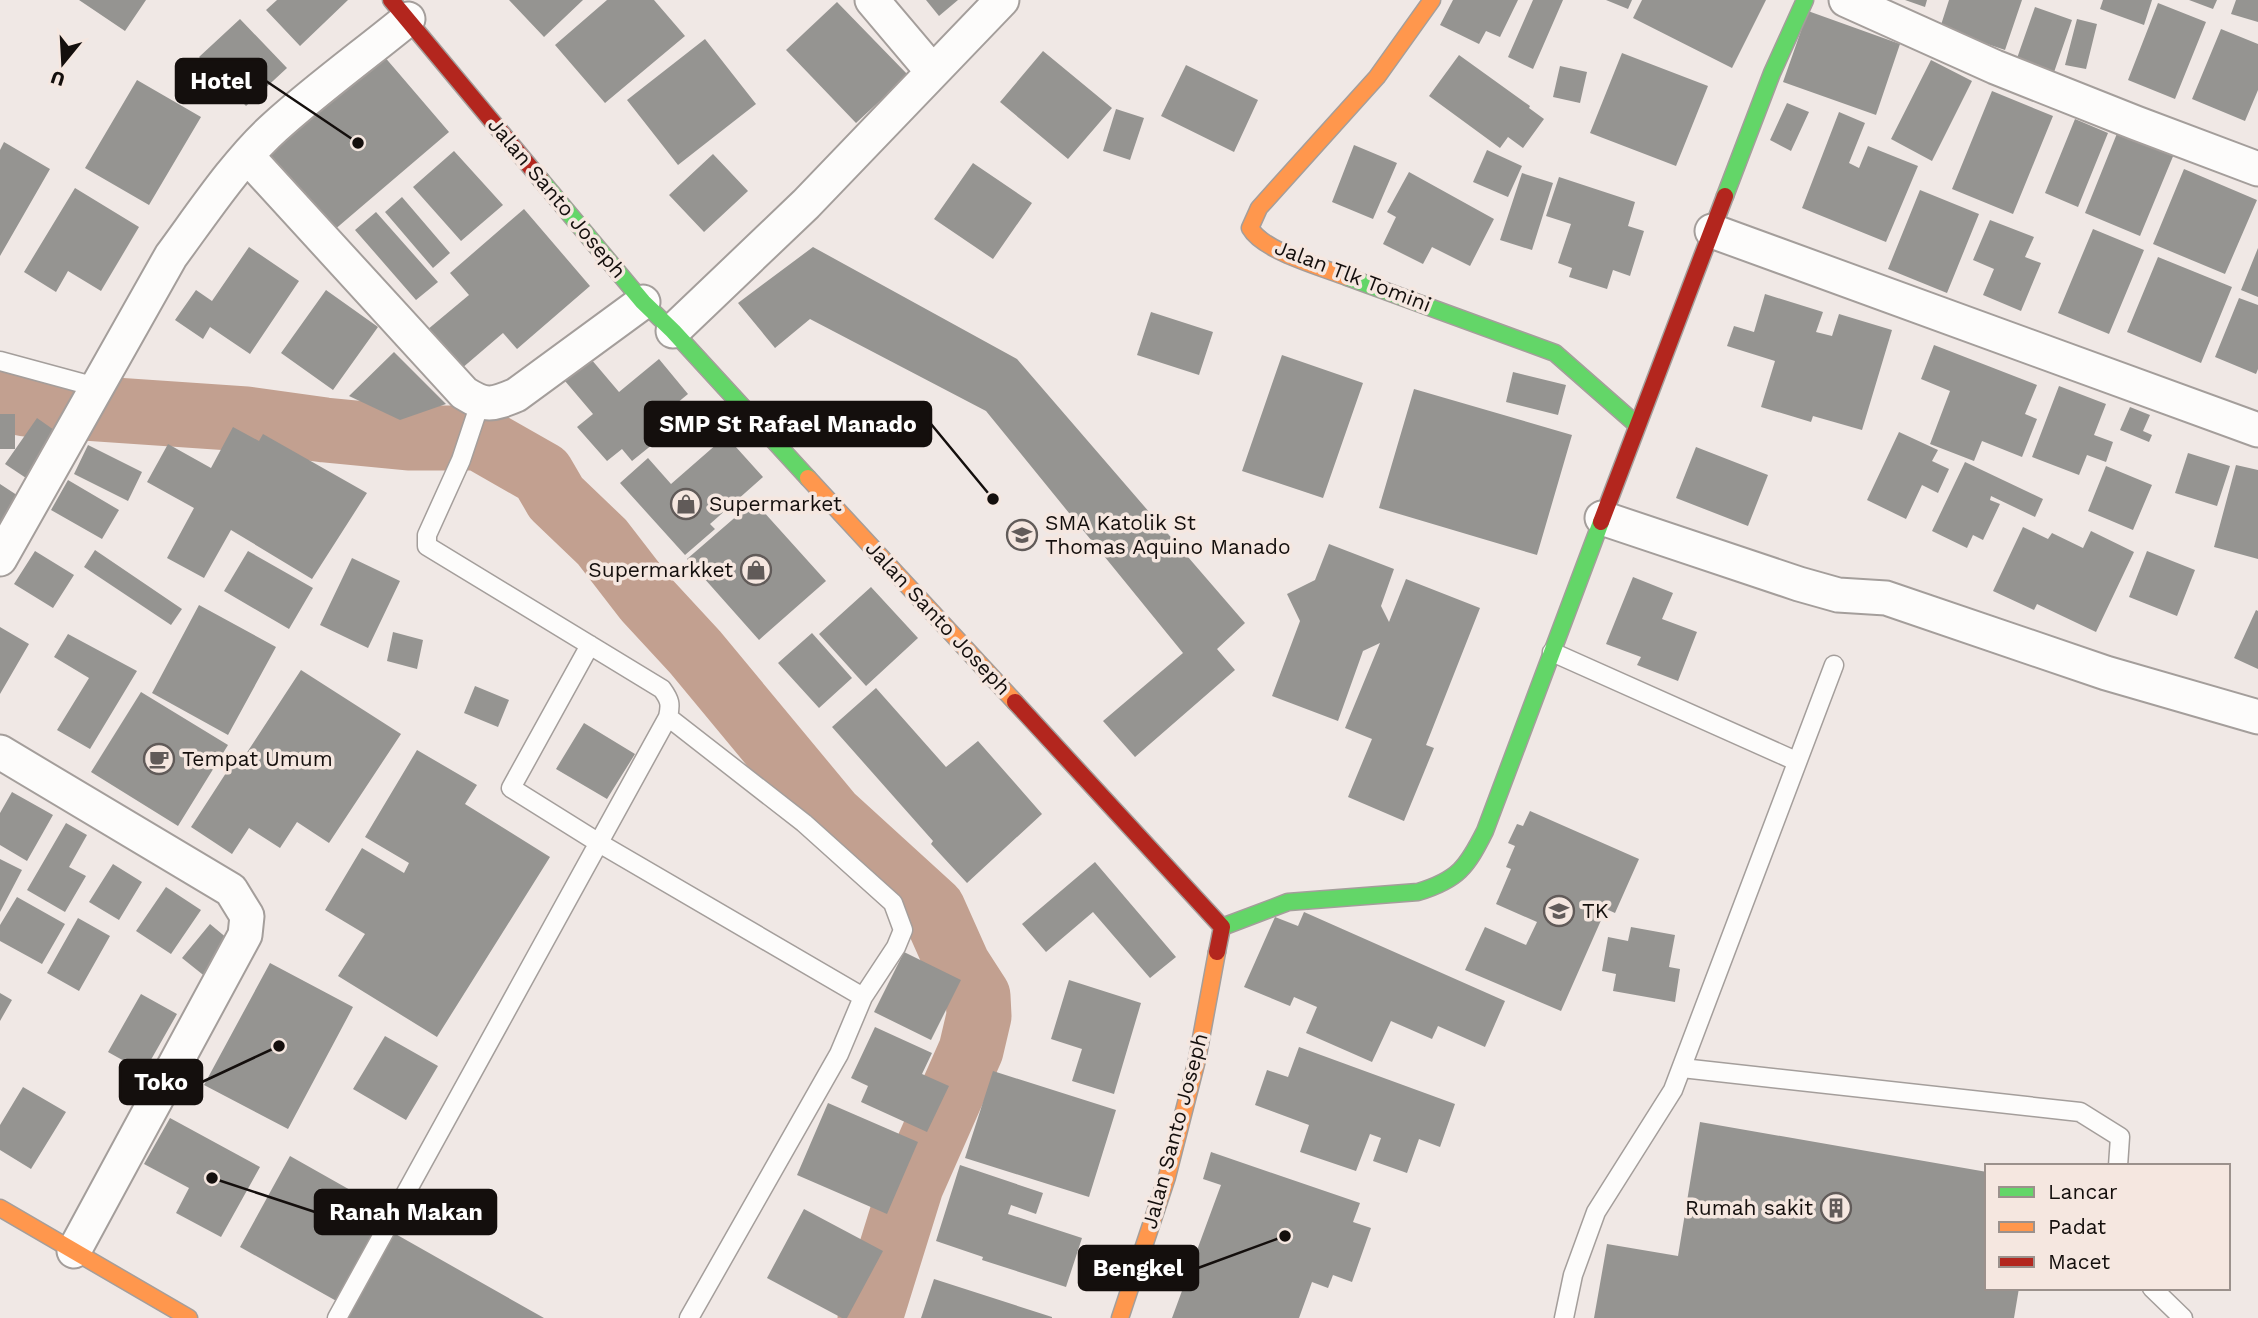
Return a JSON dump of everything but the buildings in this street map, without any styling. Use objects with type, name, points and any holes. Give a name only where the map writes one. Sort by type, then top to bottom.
[{"type":"main road","name":"Jalan Tlk Tomini","points":[[1432,0],[1377,77],[1260,206],[1252,217],[1250,228],[1254,235],[1270,246],[1362,283],[1555,353],[1637,425]]},
{"type":"main road","points":[[1222,927],[1288,902],[1404,894],[1435,887],[1457,875],[1471,858],[1485,831],[1772,73],[1805,0]]},
{"type":"main road","name":"Jalan Santo Joseph","points":[[397,5],[643,302],[673,331],[1222,927],[1197,1060],[1167,1177],[1120,1318]]},
{"type":"main road","points":[[0,1208],[190,1318]]},
{"type":"street","points":[[873,0],[932,71]]},
{"type":"street","points":[[673,331],[806,204],[1002,0]]},
{"type":"street","points":[[1846,0],[1995,66],[2256,164]]},
{"type":"street","points":[[0,559],[172,256],[247,156],[397,5]]},
{"type":"street","points":[[247,156],[479,407],[516,395],[643,302]]},
{"type":"street","points":[[1712,231],[2258,430]]},
{"type":"street","points":[[1602,518],[1825,592],[1886,598],[2106,673],[2258,717]]},
{"type":"street","points":[[0,752],[231,890],[247,916],[245,935],[74,1251]]},
{"type":"lane","points":[[0,361],[89,400]]},
{"type":"lane","points":[[337,1318],[668,717],[671,705],[662,690],[427,546],[426,535],[461,460],[479,407]]},
{"type":"lane","points":[[590,645],[510,788],[863,997]]},
{"type":"lane","points":[[1552,652],[1796,761]]},
{"type":"lane","points":[[1564,1318],[1573,1275],[1596,1212],[1673,1090],[1682,1069],[1834,664]]},
{"type":"lane","points":[[668,717],[804,823],[893,903],[903,930],[896,947],[863,997],[839,1054],[689,1318]]},
{"type":"lane","points":[[1682,1069],[2080,1112],[2120,1137],[2118,1164]]},
{"type":"lane","points":[[2154,1290],[2183,1318]]},
{"type":"waterway","points":[[0,399],[26,404],[246,419],[408,438],[479,438],[542,474],[556,498],[602,542],[646,599],[695,652],[831,816],[933,909],[958,965],[978,996],[979,1016],[971,1050],[911,1186],[870,1318]]},
{"type":"traffic: fast","points":[[1725,196],[1772,73],[1805,0]]},
{"type":"traffic: fast","points":[[541,180],[643,302],[808,478]]},
{"type":"traffic: fast","points":[[1347,277],[1555,353],[1637,425]]},
{"type":"traffic: fast","points":[[1222,927],[1288,902],[1418,892],[1443,882],[1460,870],[1473,854],[1485,831],[1601,522]]},
{"type":"traffic: slow","points":[[1347,277],[1280,251],[1267,244],[1250,228],[1259,208],[1377,77],[1432,0]]},
{"type":"traffic: slow","points":[[808,478],[1015,702]]},
{"type":"traffic: slow","points":[[1120,1318],[1167,1177],[1197,1060],[1217,952]]},
{"type":"traffic: slow","points":[[0,1208],[189,1318]]},
{"type":"traffic: jam","points":[[391,0],[541,180]]},
{"type":"traffic: jam","points":[[1601,522],[1725,196]]},
{"type":"traffic: jam","points":[[1015,702],[1222,927],[1217,952]]},
{"type":"place","name":"Hotel","points":[[358,143]]},
{"type":"place","name":"SMP St Rafael Manado","points":[[993,499]]},
{"type":"place","name":"Supermarket","points":[[686,504]]},
{"type":"place","name":"SMA Katolik St Thomas Aquino Manado","points":[[1022,535]]},
{"type":"place","name":"Supermarkket","points":[[756,570]]},
{"type":"place","name":"Tempat Umum","points":[[159,759]]},
{"type":"place","name":"TK","points":[[1559,911]]},
{"type":"place","name":"Toko","points":[[279,1046]]},
{"type":"place","name":"Ranah Makan","points":[[212,1178]]},
{"type":"place","name":"Rumah sakit","points":[[1836,1208]]},
{"type":"place","name":"Bengkel","points":[[1285,1236]]}]
